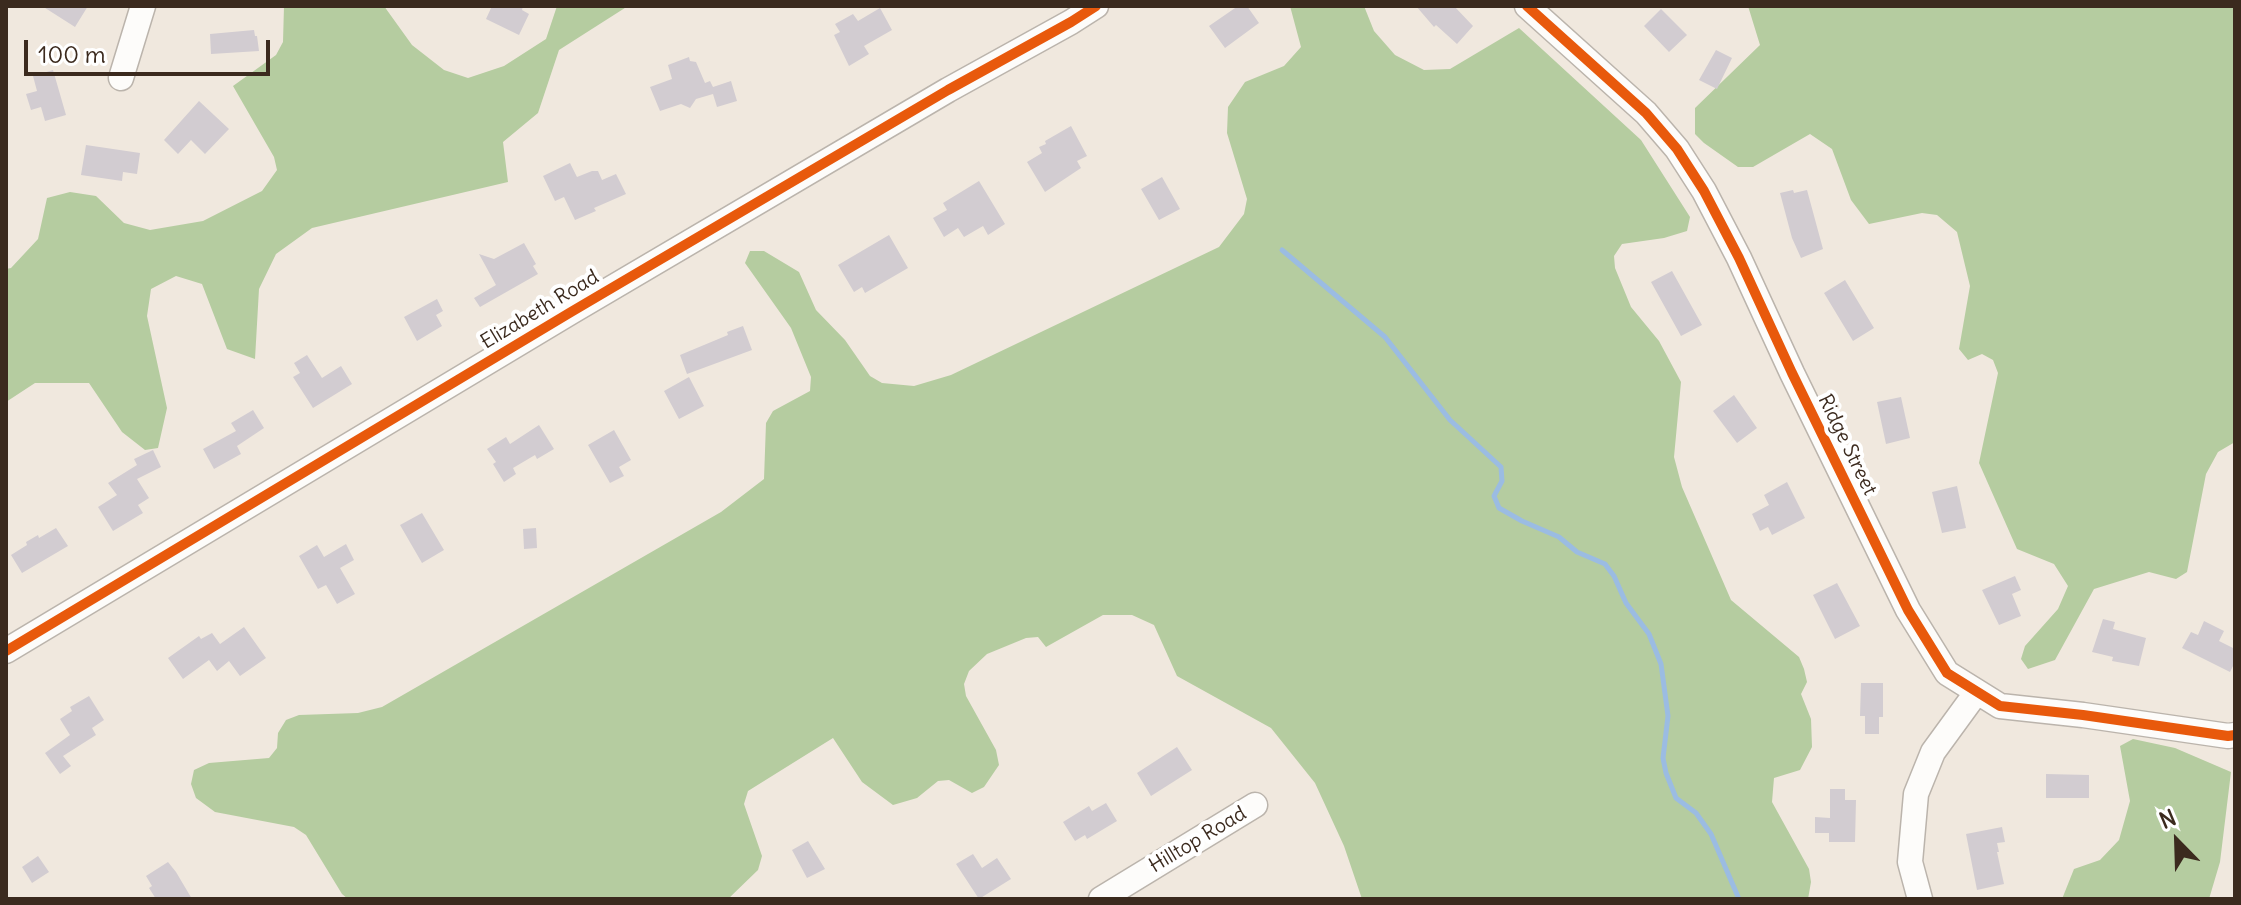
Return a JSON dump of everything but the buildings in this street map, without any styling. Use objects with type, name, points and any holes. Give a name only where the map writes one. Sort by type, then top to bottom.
[{"type":"street","points":[[121,78],[143,6]]},
{"type":"street","name":"Elizabeth Road","points":[[6,651],[557,320],[1096,6]]},
{"type":"street","name":"Ridge Street","points":[[1527,6],[1646,113],[1677,149],[1704,191],[1908,610],[1947,673],[2000,706],[2235,735]]},
{"type":"street","points":[[1920,899],[1910,862],[1916,794],[1933,752],[1976,693]]},
{"type":"street","name":"Hilltop Road","points":[[1101,899],[1255,805]]},
{"type":"green space","points":[[284,6],[384,6],[412,45],[444,70],[468,78],[504,66],[546,39],[557,6],[628,6],[559,50],[538,113],[503,142],[508,182],[312,228],[276,254],[259,289],[255,359],[227,349],[202,284],[176,276],[151,289],[147,316],[167,408],[158,448],[145,450],[122,432],[89,383],[35,383],[6,402],[6,269],[11,268],[38,239],[47,198],[70,192],[96,196],[124,223],[150,230],[203,221],[262,191],[277,170],[274,157],[233,86],[276,55],[283,42]]},
{"type":"green space","points":[[1290,6],[1364,6],[1374,31],[1395,55],[1424,70],[1450,69],[1519,28],[1641,140],[1690,217],[1687,231],[1622,244],[1614,256],[1615,268],[1631,307],[1659,341],[1681,382],[1674,457],[1682,487],[1731,600],[1799,657],[1804,669],[1807,682],[1801,694],[1811,719],[1812,747],[1800,770],[1774,778],[1772,802],[1809,869],[1811,882],[1808,899],[1362,899],[1344,846],[1315,783],[1271,728],[1177,676],[1154,625],[1132,615],[1103,615],[1046,647],[1038,637],[1026,638],[987,654],[969,671],[964,684],[966,696],[996,750],[999,765],[984,787],[972,793],[949,780],[938,781],[917,798],[893,805],[862,782],[833,738],[748,791],[744,804],[762,856],[758,870],[728,899],[348,899],[306,835],[294,827],[215,812],[196,798],[191,784],[194,770],[209,763],[269,758],[277,748],[278,733],[286,720],[299,715],[358,713],[382,707],[721,512],[764,479],[766,423],[773,411],[810,391],[811,377],[791,328],[745,263],[750,251],[764,251],[799,272],[816,310],[845,340],[870,376],[882,383],[914,386],[951,375],[1219,247],[1244,214],[1247,199],[1227,133],[1228,107],[1245,82],[1284,66],[1301,47]]},
{"type":"green space","points":[[1748,6],[2235,6],[2235,442],[2218,452],[2206,474],[2187,572],[2176,579],[2149,572],[2094,589],[2055,660],[2028,669],[2021,659],[2025,646],[2058,609],[2068,586],[2054,564],[2017,549],[1979,463],[1998,373],[1993,360],[1982,354],[1968,360],[1959,349],[1970,286],[1957,232],[1937,215],[1922,213],[1869,224],[1851,200],[1832,149],[1810,134],[1753,167],[1738,167],[1695,134],[1695,108],[1760,45]]},
{"type":"green space","points":[[2133,739],[2175,748],[2231,772],[2220,862],[2209,899],[2062,899],[2074,869],[2100,860],[2119,840],[2130,801],[2120,746]]},
{"type":"waterway","points":[[1282,250],[1385,337],[1450,420],[1501,467],[1502,481],[1494,496],[1499,508],[1559,537],[1577,552],[1605,564],[1614,576],[1626,603],[1649,634],[1661,664],[1668,716],[1663,758],[1666,773],[1676,798],[1696,813],[1711,834],[1739,899]]},
{"type":"cycle path","points":[[6,651],[571,312],[1096,6]]},
{"type":"cycle path","points":[[1527,6],[1646,113],[1677,149],[1704,191],[1908,610],[1947,673],[2000,706],[2235,735]]}]
